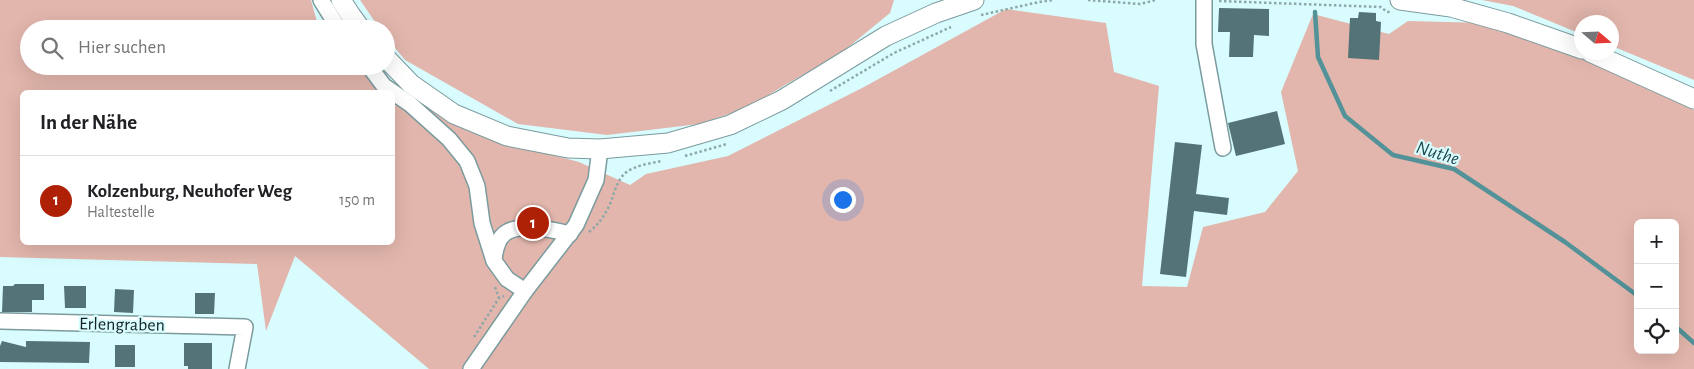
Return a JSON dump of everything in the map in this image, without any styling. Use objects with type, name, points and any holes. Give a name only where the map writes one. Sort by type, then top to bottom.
[{"type":"main road","points":[[341,0],[355,20]]},
{"type":"main road","points":[[395,67],[411,84],[454,114],[507,136],[568,148],[600,149],[668,143],[730,125],[782,100],[886,36],[936,13],[974,0]]},
{"type":"main road","points":[[1398,6],[1451,7],[1508,23],[1574,46]]},
{"type":"main road","points":[[1608,60],[1694,99]]},
{"type":"street","points":[[321,0],[334,20]]},
{"type":"street","points":[[1204,0],[1204,44],[1223,148]]},
{"type":"street","points":[[376,75],[390,90]]},
{"type":"street","points":[[395,94],[410,104],[449,139],[468,161],[477,186],[482,223],[494,261],[507,279],[525,291]]},
{"type":"street","points":[[471,369],[525,291],[576,225],[596,180],[600,149]]},
{"type":"street","points":[[494,261],[499,240],[507,232],[522,228],[548,229],[570,234]]},
{"type":"street","name":"Erlengraben","points":[[0,321],[245,327],[237,369]]},
{"type":"path","points":[[1039,2],[1053,0]]},
{"type":"path","points":[[1088,0],[1140,4],[1156,0]]},
{"type":"path","points":[[1204,0],[1381,7],[1387,12],[1398,6]]},
{"type":"path","points":[[493,281],[499,298]]},
{"type":"shaded area","points":[[0,0],[311,0],[317,20],[20,20],[20,75],[374,75],[503,142],[579,162],[630,185],[646,174],[728,156],[864,87],[1006,9],[1106,23],[1114,72],[1159,86],[1142,286],[1187,287],[1203,227],[1265,212],[1298,171],[1281,92],[1313,14],[1389,34],[1408,21],[1488,23],[1574,55],[1574,60],[1587,60],[1694,110],[1694,369],[429,369],[295,256],[266,331],[257,264],[0,257]]},
{"type":"shaded area","points":[[360,0],[894,0],[890,13],[840,54],[747,108],[699,124],[607,135],[518,124],[405,60],[395,48],[395,20],[374,20]]},
{"type":"shaded area","points":[[1482,0],[1694,0],[1694,80],[1619,49],[1619,15],[1574,15],[1574,31],[1513,6]]},
{"type":"building","points":[[1219,8],[1269,9],[1269,36],[1254,35],[1253,57],[1229,57],[1230,32],[1218,32]]},
{"type":"building","points":[[1359,12],[1376,13],[1376,21],[1381,22],[1379,60],[1348,58],[1350,18],[1358,18]]},
{"type":"building","points":[[1277,111],[1285,144],[1236,156],[1228,123]]},
{"type":"building","points":[[1175,142],[1202,145],[1196,194],[1229,198],[1227,215],[1194,211],[1186,277],[1160,274]]},
{"type":"building","points":[[15,284],[44,284],[44,300],[32,300],[32,312],[2,312],[3,286],[13,286]]},
{"type":"building","points":[[64,286],[86,286],[86,308],[65,308]]},
{"type":"building","points":[[115,289],[134,290],[133,313],[114,312]]},
{"type":"building","points":[[195,293],[215,293],[214,314],[195,314]]},
{"type":"building","points":[[2,341],[26,347],[26,341],[90,342],[89,363],[0,362],[0,346]]},
{"type":"building","points":[[184,343],[212,343],[212,369],[188,369],[188,366],[184,366]]},
{"type":"building","points":[[115,345],[135,345],[135,367],[115,367]]},
{"type":"waterway","name":"Nuthe","points":[[1315,12],[1318,57],[1345,116],[1393,155],[1454,169],[1565,242],[1634,293]]},
{"type":"waterway","name":"Nuthe","points":[[1679,330],[1694,343]]},
{"type":"place","name":"Kolzenburg, Neuhofer Weg","points":[[533,223]]}]
